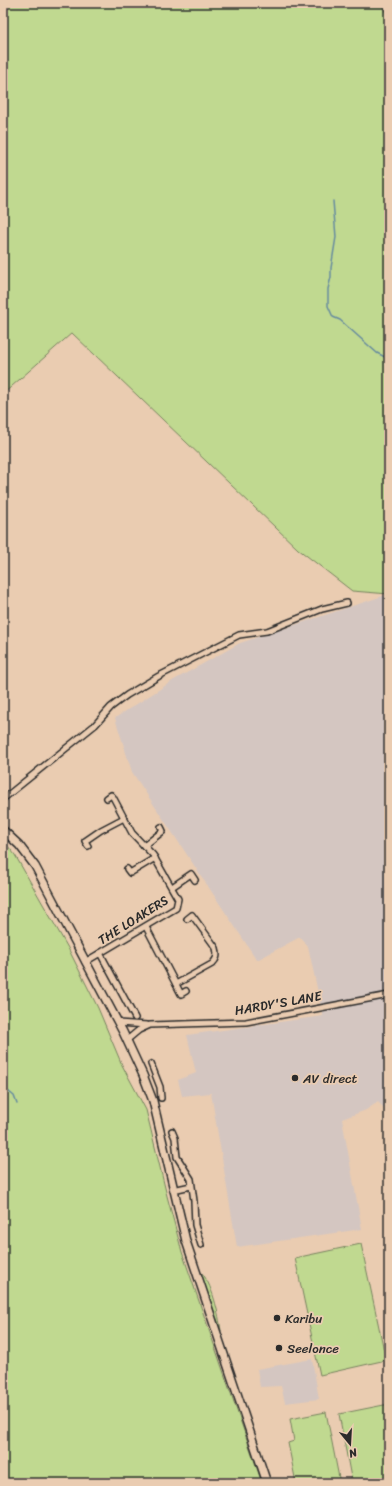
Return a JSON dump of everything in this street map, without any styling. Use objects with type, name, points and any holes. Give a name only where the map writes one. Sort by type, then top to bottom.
[{"type":"main road","points":[[3,830],[19,845],[35,866],[127,1040],[145,1079],[153,1101],[173,1190],[193,1261],[267,1483]]},
{"type":"street","points":[[3,799],[95,725],[111,707],[127,695],[159,676],[239,636],[267,631],[322,609],[347,603]]},
{"type":"street","name":"THE LOAKERS","points":[[85,962],[176,908],[178,899],[155,858],[132,833],[111,795],[107,798]]},
{"type":"street","points":[[88,846],[85,841],[124,818]]},
{"type":"street","points":[[144,846],[164,831],[161,827]]},
{"type":"street","points":[[127,869],[130,874],[155,858]]},
{"type":"street","points":[[172,887],[191,874],[195,880]]},
{"type":"street","points":[[176,984],[212,964],[218,955],[216,948],[192,916],[188,919]]},
{"type":"street","points":[[146,927],[181,994],[186,991]]},
{"type":"street","points":[[100,953],[135,1018]]},
{"type":"street","name":"HARDY'S LANE","points":[[127,1040],[139,1030],[150,1025],[246,1022],[389,995]]},
{"type":"street","points":[[118,1023],[150,1025]]},
{"type":"street","points":[[151,1064],[161,1098]]},
{"type":"street","points":[[145,1079],[156,1077]]},
{"type":"street","points":[[172,1131],[175,1138],[176,1153],[183,1169],[190,1176],[194,1200],[195,1225],[201,1245]]},
{"type":"street","points":[[173,1190],[191,1186]]},
{"type":"shaded area","points":[[389,594],[389,1110],[386,1110],[378,1102],[366,1110],[342,1119],[362,1229],[237,1247],[211,1093],[182,1096],[178,1080],[196,1073],[187,1035],[323,1016],[308,946],[300,937],[257,960],[132,772],[115,718],[174,680],[240,643]]},
{"type":"shaded area","points":[[312,1359],[319,1399],[285,1403],[281,1386],[260,1387],[257,1369]]},
{"type":"green space","points":[[3,3],[381,3],[389,20],[389,594],[352,591],[298,549],[72,333],[3,394]]},
{"type":"green space","points":[[3,840],[15,855],[68,948],[98,1008],[122,1065],[146,1110],[182,1252],[262,1483],[3,1483]]},
{"type":"green space","points":[[361,1244],[386,1360],[320,1375],[295,1258]]},
{"type":"green space","points":[[200,1271],[208,1283],[217,1308],[221,1331]]},
{"type":"green space","points":[[389,1404],[389,1478],[365,1483],[352,1483],[339,1414]]},
{"type":"green space","points":[[326,1412],[340,1483],[296,1483],[288,1443],[294,1441],[290,1419]]},
{"type":"waterway","points":[[333,201],[336,237],[328,289],[328,306],[333,317],[340,320],[377,353],[389,359]]},
{"type":"waterway","points":[[3,1087],[14,1096],[17,1104]]},
{"type":"place","name":"AV direct","points":[[295,1078]]},
{"type":"place","name":"Karibu","points":[[277,1318]]},
{"type":"place","name":"Seelonce","points":[[279,1348]]}]
